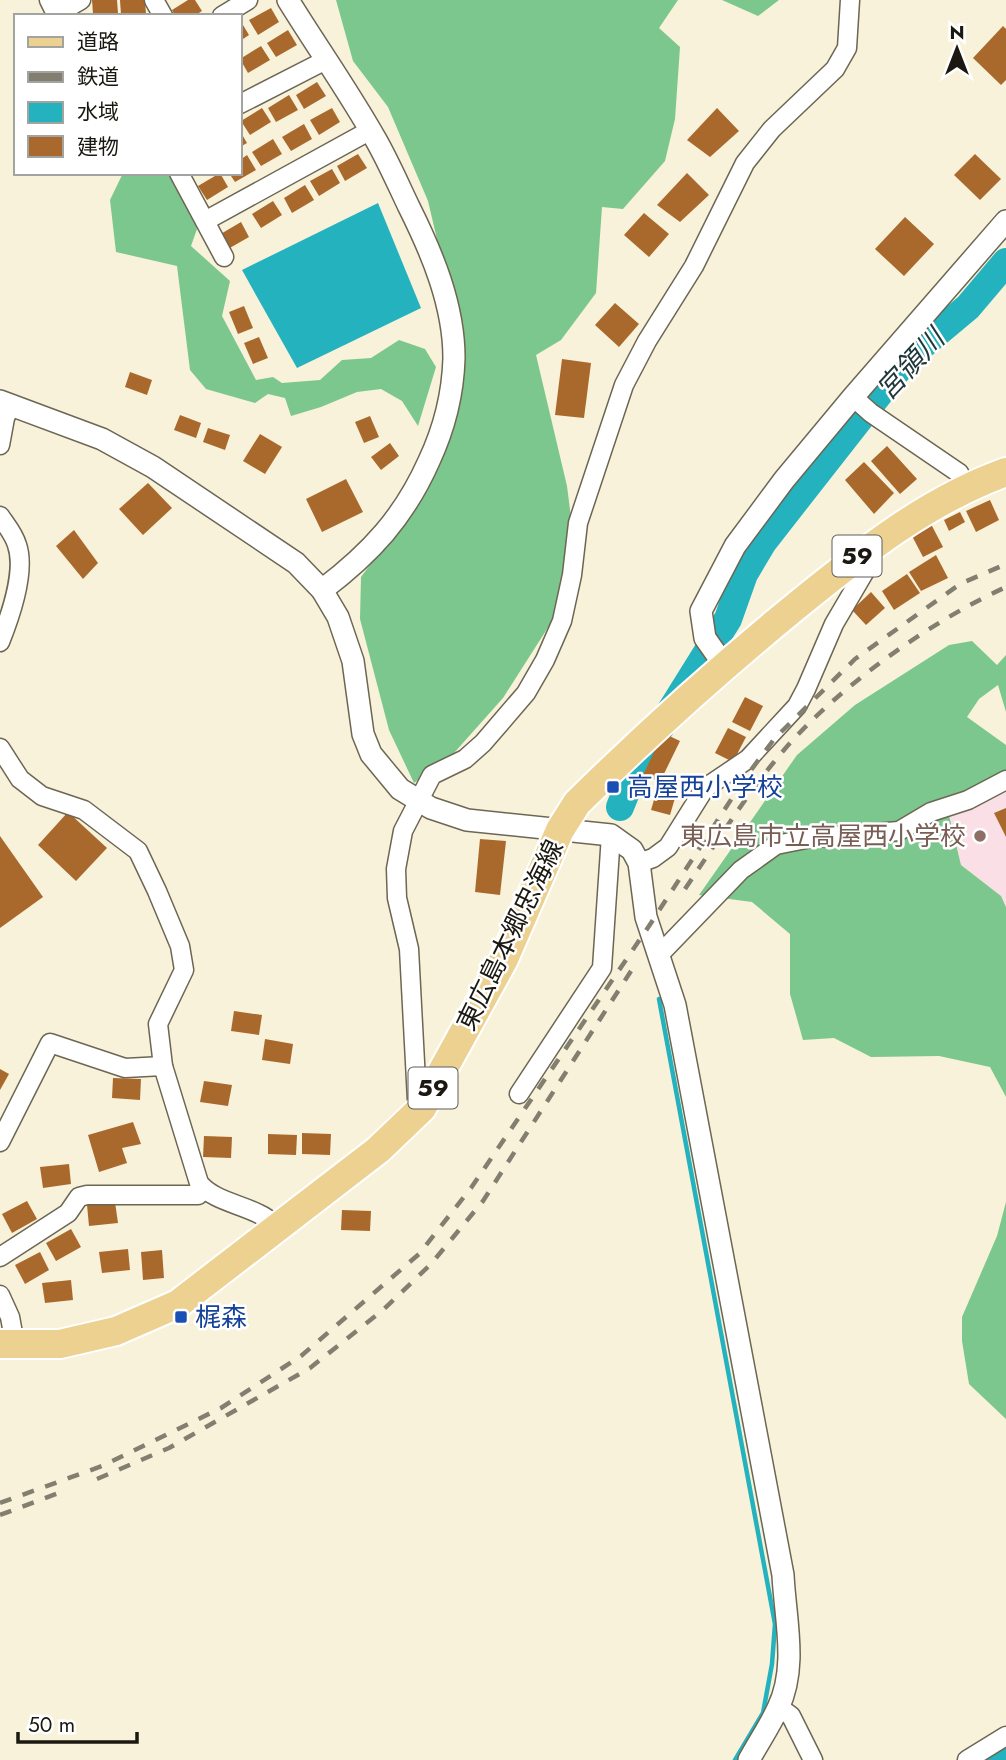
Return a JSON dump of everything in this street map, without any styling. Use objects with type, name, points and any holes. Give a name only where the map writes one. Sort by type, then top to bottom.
[{"type":"main road","name":"東広島本郷忠海線","points":[[7,1344],[60,1344],[116,1331],[178,1304],[378,1150],[422,1108],[504,959],[560,830],[577,803],[724,665],[862,553],[905,521],[1006,472]]},
{"type":"street","points":[[49,0],[53,8],[69,7],[81,0]]},
{"type":"street","points":[[225,14],[248,0]]},
{"type":"street","points":[[288,0],[369,131],[433,255],[449,320],[454,356],[452,383],[438,443],[418,486],[395,523],[369,552],[322,590]]},
{"type":"street","points":[[422,1108],[417,1100],[409,949],[397,898],[396,869],[402,831],[432,775],[465,759],[483,743],[526,693],[545,660],[562,621],[572,575],[578,523],[624,385],[694,266],[745,163],[772,129],[835,69],[847,48],[850,0]]},
{"type":"street","points":[[242,103],[326,60]]},
{"type":"street","points":[[205,221],[369,131]]},
{"type":"street","points":[[180,175],[224,257]]},
{"type":"street","points":[[724,665],[705,638],[701,611],[735,546],[784,480],[862,405],[1006,221]]},
{"type":"street","points":[[0,445],[5,403],[102,439],[153,467],[296,563],[322,590],[338,617],[353,661],[363,734],[370,754],[400,789],[417,800],[431,808],[467,820],[611,835],[632,850],[639,863],[646,917],[675,1005],[783,1575],[789,1629],[788,1675],[779,1707],[749,1760]]},
{"type":"street","points":[[862,405],[959,473],[968,489]]},
{"type":"street","points":[[0,516],[16,542],[20,557],[8,622],[0,642]]},
{"type":"street","points":[[639,863],[653,858],[668,847],[705,788],[748,759],[797,706],[834,624],[868,566],[862,553]]},
{"type":"street","points":[[0,748],[20,779],[41,796],[84,810],[138,851],[180,946],[184,970],[158,1024],[163,1066],[199,1183],[203,1189],[261,1214],[278,1227]]},
{"type":"street","points":[[659,955],[741,870],[776,845],[811,838],[899,831],[931,812],[968,800],[1006,780]]},
{"type":"street","points":[[519,1094],[602,968],[611,835]]},
{"type":"street","points":[[0,1142],[50,1043],[125,1068],[163,1066]]},
{"type":"street","points":[[0,1257],[68,1213],[79,1197],[198,1195],[203,1189]]},
{"type":"street","points":[[0,1295],[10,1317],[7,1344]]},
{"type":"street","points":[[779,1707],[791,1716],[813,1760]]},
{"type":"street","points":[[967,1760],[1006,1736]]},
{"type":"shaded area","name":"東広島市立高屋西小学校","points":[[1006,780],[1006,906],[1001,896],[961,865],[947,807]]},
{"type":"green space","points":[[336,0],[678,0],[659,28],[680,47],[675,119],[665,161],[623,209],[602,207],[596,293],[561,340],[536,355],[567,486],[575,549],[554,618],[503,698],[454,753],[414,783],[389,730],[360,619],[361,577],[428,486],[454,424],[440,252],[428,201],[388,107],[353,61]]},
{"type":"green space","points":[[722,0],[779,0],[758,16]]},
{"type":"green space","points":[[122,175],[174,175],[197,229],[191,246],[230,281],[222,316],[256,380],[273,377],[282,383],[320,380],[342,360],[371,358],[399,340],[425,349],[436,367],[418,426],[402,401],[381,389],[357,392],[291,416],[285,398],[268,394],[255,403],[206,389],[190,370],[177,266],[116,252],[110,200]]},
{"type":"green space","points":[[972,641],[997,665],[1006,655],[1006,712],[998,685],[979,699],[967,717],[1006,745],[1006,779],[947,807],[961,865],[1001,896],[1006,907],[1006,1097],[990,1067],[939,1056],[871,1057],[834,1038],[803,1040],[790,994],[790,934],[752,902],[699,895],[797,755],[855,705],[949,645]]},
{"type":"green space","points":[[1006,1202],[1006,1419],[969,1384],[962,1341],[962,1317],[997,1236]]},
{"type":"water","points":[[378,203],[421,308],[297,368],[242,270]]},
{"type":"building","points":[[92,0],[117,0],[118,13],[93,14]]},
{"type":"building","points":[[120,0],[145,0],[146,14],[121,14]]},
{"type":"building","points":[[188,0],[195,0],[202,11],[197,14],[174,14],[172,10]]},
{"type":"building","points":[[271,8],[279,22],[258,35],[249,20]]},
{"type":"building","points":[[242,23],[249,35],[242,40]]},
{"type":"building","points":[[1003,26],[1006,29],[1006,80],[1001,85],[973,58]]},
{"type":"building","points":[[288,30],[297,45],[276,57],[267,43]]},
{"type":"building","points":[[261,46],[270,60],[248,73],[242,58]]},
{"type":"building","points":[[317,82],[326,96],[304,109],[296,95]]},
{"type":"building","points":[[289,95],[298,110],[276,122],[268,108]]},
{"type":"building","points":[[262,108],[271,122],[250,135],[242,120]]},
{"type":"building","points":[[332,108],[340,122],[319,135],[310,120]]},
{"type":"building","points":[[717,108],[739,131],[710,157],[687,140]]},
{"type":"building","points":[[304,124],[312,139],[291,151],[282,137]]},
{"type":"building","points":[[273,139],[282,154],[261,166],[252,152]]},
{"type":"building","points":[[358,154],[367,168],[345,181],[337,166]]},
{"type":"building","points":[[975,154],[1001,179],[980,200],[954,175]]},
{"type":"building","points":[[247,155],[256,170],[235,182],[230,175],[242,175],[242,159]]},
{"type":"building","points":[[332,169],[340,183],[319,196],[310,181]]},
{"type":"building","points":[[687,173],[709,195],[680,222],[657,205]]},
{"type":"building","points":[[221,175],[228,187],[207,200],[198,186]]},
{"type":"building","points":[[305,185],[314,200],[292,213],[284,198]]},
{"type":"building","points":[[273,201],[282,215],[261,228],[252,214]]},
{"type":"building","points":[[644,213],[669,234],[649,257],[624,235]]},
{"type":"building","points":[[905,217],[934,244],[904,276],[875,249]]},
{"type":"building","points":[[241,222],[249,237],[228,249],[219,235]]},
{"type":"building","points":[[615,303],[639,324],[619,347],[595,325]]},
{"type":"building","points":[[244,306],[253,328],[238,334],[229,312]]},
{"type":"building","points":[[259,337],[268,358],[253,364],[244,343]]},
{"type":"building","points":[[562,359],[591,363],[584,418],[555,415]]},
{"type":"building","points":[[130,372],[152,380],[147,395],[125,387]]},
{"type":"building","points":[[180,415],[201,423],[196,438],[174,430]]},
{"type":"building","points":[[370,416],[379,437],[364,443],[355,422]]},
{"type":"building","points":[[208,428],[230,435],[225,450],[203,442]]},
{"type":"building","points":[[260,434],[282,447],[265,474],[243,461]]},
{"type":"building","points":[[390,443],[399,456],[381,470],[371,457]]},
{"type":"building","points":[[887,446],[917,479],[900,494],[871,461]]},
{"type":"building","points":[[864,462],[894,493],[874,514],[845,480]]},
{"type":"building","points":[[346,479],[363,512],[322,532],[306,499]]},
{"type":"building","points":[[148,483],[172,508],[143,535],[119,509]]},
{"type":"building","points":[[990,500],[999,520],[976,532],[966,511]]},
{"type":"building","points":[[960,512],[965,522],[949,531],[944,520]]},
{"type":"building","points":[[931,524],[943,547],[923,557],[911,534]]},
{"type":"building","points":[[74,530],[98,563],[83,579],[56,546]]},
{"type":"building","points":[[936,555],[948,578],[921,591],[909,572]]},
{"type":"building","points":[[907,574],[920,593],[894,610],[882,591]]},
{"type":"building","points":[[871,592],[885,608],[866,625],[852,610]]},
{"type":"building","points":[[745,697],[763,706],[750,731],[732,722]]},
{"type":"building","points":[[728,728],[746,737],[733,762],[715,753]]},
{"type":"building","points":[[663,733],[680,741],[660,782],[643,775]]},
{"type":"building","points":[[656,793],[675,798],[670,815],[651,810]]},
{"type":"building","points":[[1006,808],[1006,837],[994,813]]},
{"type":"building","points":[[68,812],[107,848],[76,881],[38,845]]},
{"type":"building","points":[[0,836],[43,897],[0,928]]},
{"type":"building","points":[[480,839],[506,841],[500,895],[475,892]]},
{"type":"building","points":[[234,1011],[262,1015],[259,1035],[231,1031]]},
{"type":"building","points":[[265,1039],[293,1044],[290,1064],[262,1060]]},
{"type":"building","points":[[0,1069],[9,1074],[0,1090]]},
{"type":"building","points":[[113,1078],[141,1079],[140,1100],[112,1098]]},
{"type":"building","points":[[204,1081],[232,1085],[228,1106],[200,1102]]},
{"type":"building","points":[[133,1122],[141,1144],[122,1148],[127,1163],[99,1172],[88,1135]]},
{"type":"building","points":[[302,1133],[331,1134],[330,1155],[302,1154]]},
{"type":"building","points":[[268,1134],[297,1135],[296,1155],[268,1154]]},
{"type":"building","points":[[204,1136],[232,1137],[231,1158],[203,1157]]},
{"type":"building","points":[[69,1164],[71,1184],[43,1188],[40,1167]]},
{"type":"building","points":[[27,1201],[37,1219],[12,1233],[2,1214]]},
{"type":"building","points":[[115,1202],[118,1223],[89,1226],[87,1205]]},
{"type":"building","points":[[342,1210],[371,1211],[370,1231],[341,1230]]},
{"type":"building","points":[[71,1229],[81,1247],[56,1261],[46,1243]]},
{"type":"building","points":[[128,1249],[130,1270],[102,1273],[99,1252]]},
{"type":"building","points":[[162,1250],[164,1278],[143,1280],[141,1252]]},
{"type":"building","points":[[40,1252],[49,1270],[25,1284],[15,1265]]},
{"type":"building","points":[[71,1280],[73,1300],[45,1303],[42,1283]]},
{"type":"waterway","name":"宮領川","points":[[620,807],[637,765],[728,619],[744,574],[763,542],[907,358],[968,307],[1006,262]]},
{"type":"waterway","points":[[659,999],[775,1624],[772,1664],[763,1713],[735,1760]]},
{"type":"waterway","points":[[986,1760],[1006,1745]]},
{"type":"railway","points":[[0,1503],[102,1466],[221,1408],[301,1356],[419,1254],[471,1188],[649,926],[745,778],[775,738],[855,659],[960,584],[1006,564]]},
{"type":"railway","points":[[685,889],[757,783],[806,726],[858,680],[917,637],[1006,587]]},
{"type":"railway","points":[[97,1479],[169,1448],[310,1368],[383,1310],[431,1264],[483,1201],[631,971]]},
{"type":"railway","points":[[0,1515],[64,1491]]},
{"type":"place","name":"高屋西小学校","points":[[613,787]]},
{"type":"place","name":"東広島市立高屋西小学校","points":[[980,836]]},
{"type":"place","name":"梶森","points":[[181,1317]]}]
